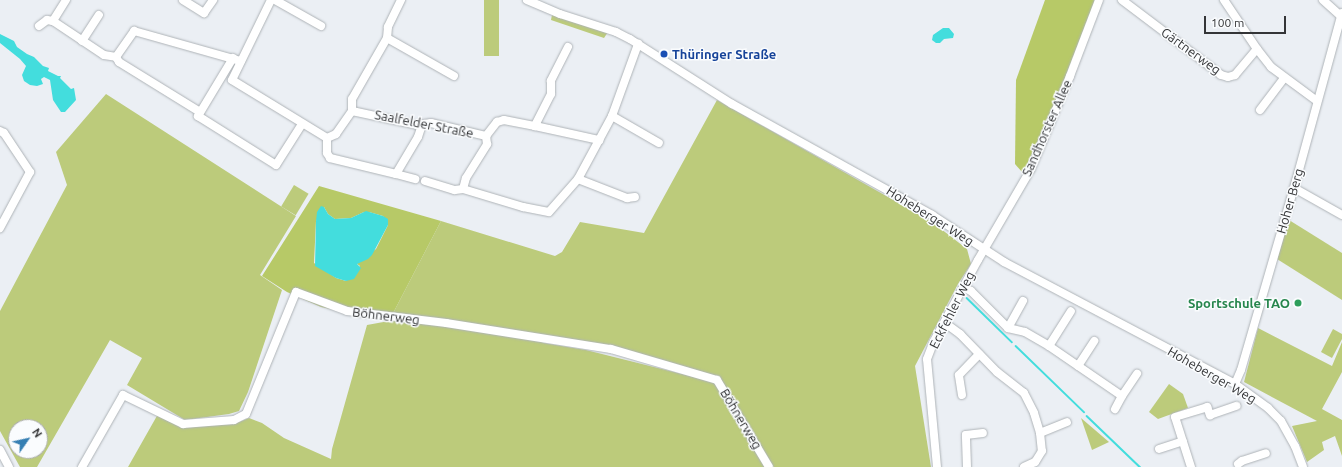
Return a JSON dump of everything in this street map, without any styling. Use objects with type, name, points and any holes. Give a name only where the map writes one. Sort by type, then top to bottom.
[{"type":"street","points":[[53,21],[66,0]]},
{"type":"street","points":[[183,0],[204,13],[213,0]]},
{"type":"street","points":[[232,80],[271,0]]},
{"type":"street","points":[[275,0],[321,26]]},
{"type":"street","points":[[327,138],[336,134],[352,111],[352,99],[387,38],[388,27],[401,0]]},
{"type":"street","name":"Hoheberger Weg","points":[[527,0],[560,14],[616,32],[638,44],[732,104],[932,214],[983,250],[1235,384],[1268,408],[1281,421],[1295,446],[1303,467]]},
{"type":"street","name":"Sandhorster Allee","points":[[983,250],[1031,169],[1070,76],[1099,0]]},
{"type":"street","name":"Gärtnerweg","points":[[1122,0],[1221,74],[1228,76],[1235,75],[1256,50]]},
{"type":"street","points":[[1224,0],[1256,50],[1271,67],[1317,101]]},
{"type":"street","name":"Hoher Berg","points":[[1235,384],[1241,370],[1294,188],[1342,15],[1323,0]]},
{"type":"street","points":[[82,41],[99,15]]},
{"type":"street","points":[[39,26],[47,20],[53,21],[104,55],[116,57],[119,62],[200,112]]},
{"type":"street","points":[[116,57],[134,31],[241,61]]},
{"type":"street","points":[[387,38],[454,76]]},
{"type":"street","points":[[425,181],[455,190],[463,189],[523,207],[549,212],[578,179],[612,116],[638,44]]},
{"type":"street","points":[[568,47],[551,81],[551,94],[535,126],[599,140]]},
{"type":"street","points":[[233,58],[198,116],[276,165],[302,124]]},
{"type":"street","points":[[224,75],[327,138]]},
{"type":"street","points":[[1260,110],[1284,78]]},
{"type":"street","name":"Saalfelder Straße","points":[[352,111],[417,125],[431,123],[486,136],[497,122],[504,120],[535,126]]},
{"type":"street","points":[[612,116],[659,143]]},
{"type":"street","points":[[396,174],[418,137],[422,125]]},
{"type":"street","points":[[0,131],[4,133],[30,172],[0,228]]},
{"type":"street","points":[[463,189],[466,178],[487,144],[486,136]]},
{"type":"street","points":[[327,138],[327,153],[330,158],[415,179]]},
{"type":"street","points":[[578,179],[627,198],[635,197]]},
{"type":"street","points":[[1294,188],[1342,215]]},
{"type":"street","points":[[0,209],[8,213]]},
{"type":"street","name":"Eckfehler Weg","points":[[937,467],[927,359],[934,341],[983,250]]},
{"type":"street","points":[[963,287],[971,291],[1008,328],[1025,332],[1049,346],[1122,396]]},
{"type":"street","name":"Böhnerweg","points":[[82,467],[123,395],[183,424],[234,420],[246,414],[296,292],[347,311],[446,323],[611,349],[717,380],[769,467]]},
{"type":"street","points":[[1008,328],[1023,301]]},
{"type":"street","points":[[1049,346],[1071,311]]},
{"type":"street","points":[[945,323],[960,334],[997,372],[1024,393],[1034,413],[1040,433],[1042,451],[1035,462],[1024,467]]},
{"type":"street","points":[[1078,366],[1094,341]]},
{"type":"street","points":[[962,395],[959,375],[980,354]]},
{"type":"street","points":[[1115,409],[1137,374]]},
{"type":"street","points":[[1191,467],[1175,417],[1207,407],[1210,415],[1236,406]]},
{"type":"street","points":[[1040,433],[1067,422]]},
{"type":"street","points":[[968,467],[966,435],[983,433]]},
{"type":"street","points":[[1159,449],[1183,441]]},
{"type":"street","points":[[0,450],[10,467]]},
{"type":"street","points":[[1236,466],[1242,461],[1266,452]]},
{"type":"green space","points":[[484,0],[499,0],[499,56],[484,56]]},
{"type":"green space","points":[[1045,0],[1098,0],[1065,81],[1023,173],[1015,164],[1016,80]]},
{"type":"green space","points":[[552,15],[608,32],[604,38],[551,20]]},
{"type":"green space","points":[[106,94],[296,216],[260,275],[282,290],[248,392],[239,411],[229,414],[185,420],[127,385],[142,358],[110,340],[48,448],[48,419],[8,419],[8,445],[0,431],[0,311],[67,185],[56,152]]},
{"type":"green space","points":[[717,100],[932,222],[967,249],[971,264],[958,284],[915,366],[931,467],[772,467],[728,390],[720,379],[715,376],[527,334],[544,343],[586,350],[714,382],[725,398],[765,467],[128,467],[158,414],[182,426],[234,424],[249,418],[262,423],[284,438],[331,459],[332,449],[367,325],[389,321],[441,221],[555,256],[562,252],[580,222],[644,233]]},
{"type":"green space","points":[[294,185],[309,194],[296,215],[281,206]]},
{"type":"green space","points":[[319,186],[441,221],[389,321],[321,307],[287,292],[262,276]],"holes":[[[324,207],[328,214],[335,219],[351,218],[364,212],[369,212],[383,216],[388,225],[376,249],[358,262],[357,264],[360,266],[346,281],[336,278],[314,263],[316,221]]]},
{"type":"green space","points":[[1289,220],[1342,253],[1342,300],[1277,259]]},
{"type":"green space","points":[[1258,328],[1332,366],[1342,342],[1342,372],[1322,409],[1342,420],[1342,456],[1335,436],[1322,442],[1324,450],[1307,462],[1292,426],[1317,421],[1244,382]]},
{"type":"green space","points":[[1333,329],[1342,334],[1342,339],[1332,358],[1321,352]]},
{"type":"green space","points":[[1169,384],[1183,394],[1188,408],[1158,419],[1149,412]]},
{"type":"green space","points":[[1081,418],[1109,442],[1092,450]]},
{"type":"green space","points":[[16,459],[42,459],[37,467],[20,467]]},
{"type":"water","points":[[943,28],[949,28],[954,34],[953,38],[944,39],[940,43],[936,43],[932,40],[933,35]]},
{"type":"water","points":[[0,34],[14,41],[17,47],[34,57],[43,66],[49,68],[48,71],[61,76],[60,78],[71,89],[74,88],[76,100],[65,112],[61,112],[53,100],[50,80],[44,77],[41,79],[43,84],[37,86],[30,85],[24,81],[22,75],[26,66],[20,59],[0,43]]},
{"type":"water","points":[[321,206],[324,207],[328,214],[335,219],[351,218],[366,211],[388,219],[388,225],[372,255],[368,259],[357,264],[361,268],[354,279],[346,281],[336,278],[315,266],[316,221],[317,212]]},
{"type":"waterway","points":[[967,298],[1012,342]]},
{"type":"waterway","points":[[1016,346],[1084,412]]},
{"type":"waterway","points":[[1087,416],[1140,467]]},
{"type":"place","name":"Thüringer Straße","points":[[664,54]]},
{"type":"place","name":"Sportschule TAO","points":[[1298,303]]}]
